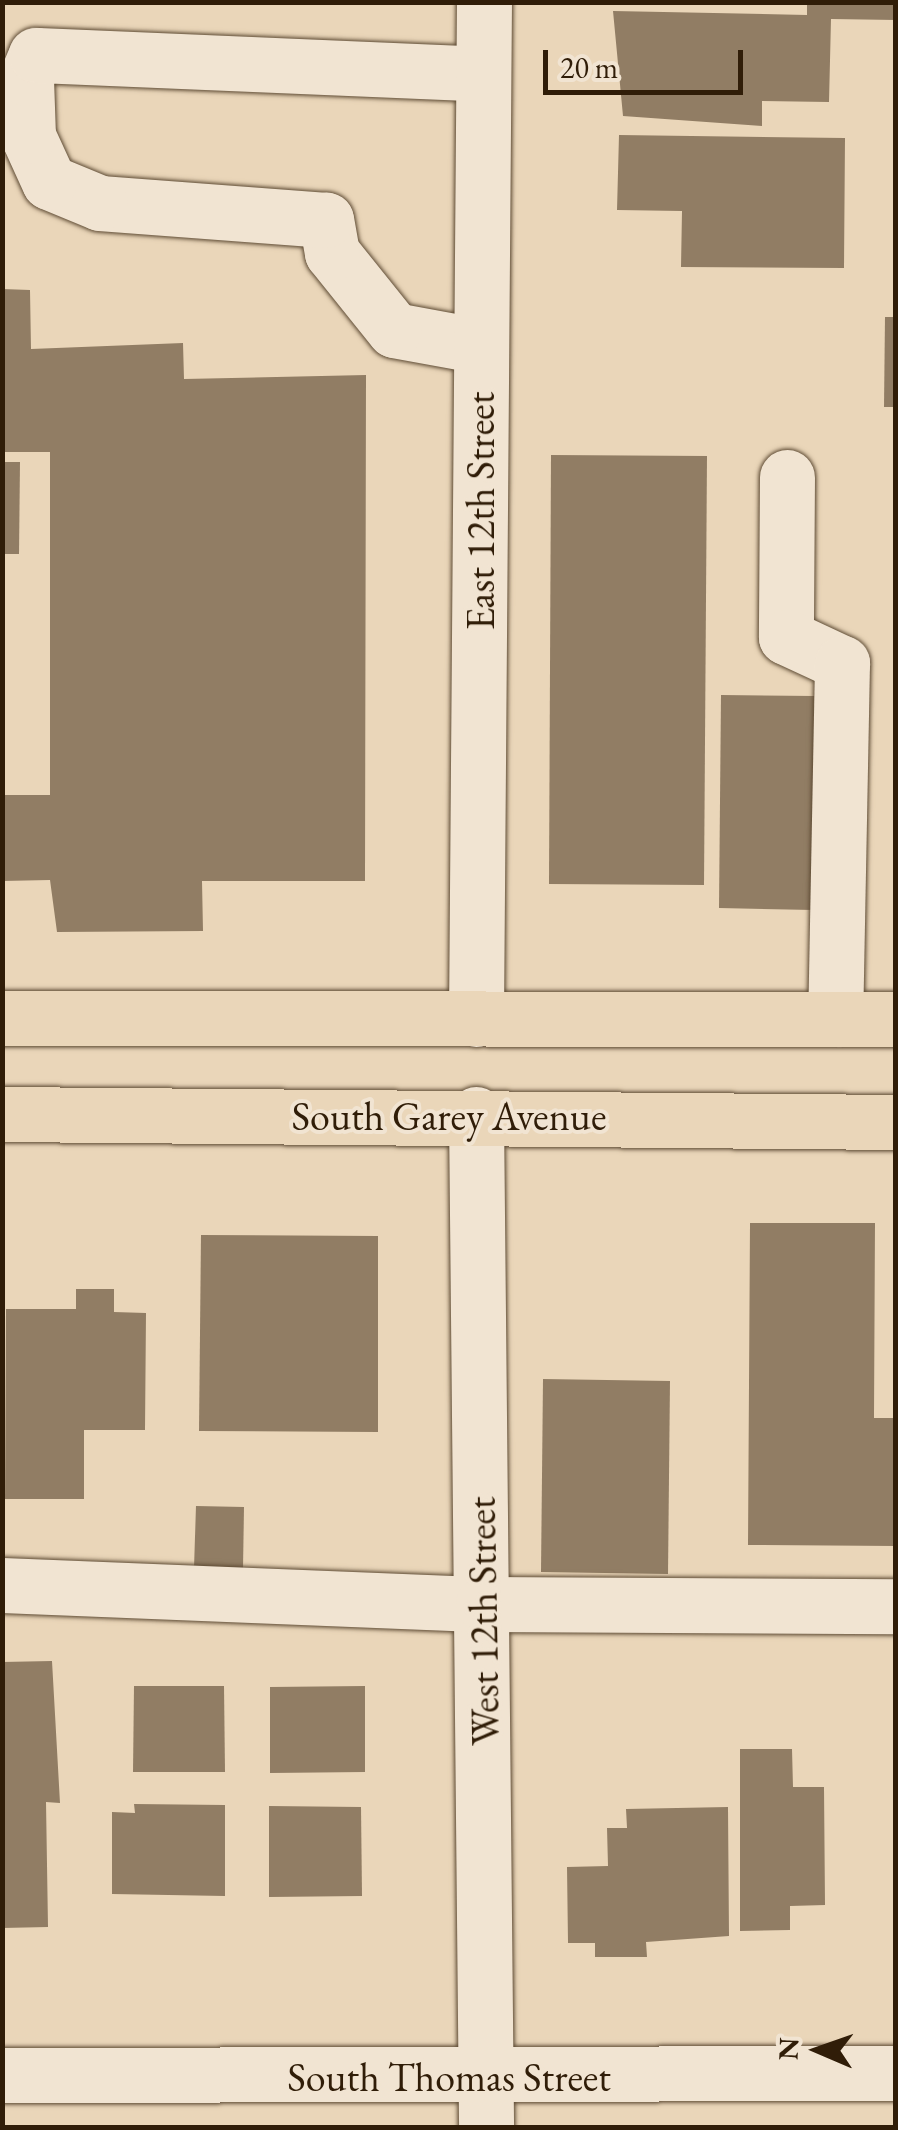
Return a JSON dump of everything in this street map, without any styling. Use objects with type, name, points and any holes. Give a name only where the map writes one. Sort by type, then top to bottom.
[{"type":"main road","points":[[2,1018],[896,1019]]},
{"type":"main road","name":"South Garey Avenue","points":[[2,1114],[476,1114],[896,1122]]},
{"type":"street","name":"East 12th Street","points":[[476,1020],[484,2]]},
{"type":"street","points":[[482,346],[394,330],[332,253],[326,220],[100,203],[49,182],[28,136],[26,78],[36,54],[483,74]]},
{"type":"street","points":[[787,477],[786,636],[842,662],[835,1019]]},
{"type":"street","name":"West 12th Street","points":[[476,1114],[487,2104]]},
{"type":"street","points":[[2,1585],[483,1604],[896,1606]]},
{"type":"street","name":"South Thomas Street","points":[[2,2075],[487,2104],[896,2073]]},
{"type":"building","points":[[807,2],[896,2],[896,20],[831,19],[829,102],[762,101],[762,126],[623,116],[613,11],[807,15]]},
{"type":"building","points":[[619,135],[845,138],[844,268],[681,267],[682,211],[617,210]]},
{"type":"building","points":[[2,289],[30,290],[31,349],[183,343],[184,379],[366,375],[365,881],[202,881],[203,931],[57,932],[50,880],[2,881],[2,795],[50,795],[50,452],[2,452]]},
{"type":"building","points":[[885,317],[896,317],[896,407],[884,407]]},
{"type":"building","points":[[551,455],[707,456],[704,885],[549,884]]},
{"type":"building","points":[[2,462],[20,462],[19,554],[2,554]]},
{"type":"building","points":[[721,695],[814,696],[813,910],[719,908]]},
{"type":"building","points":[[750,1223],[875,1223],[874,1418],[896,1418],[896,1546],[748,1545]]},
{"type":"building","points":[[201,1235],[378,1236],[378,1432],[199,1431]]},
{"type":"building","points":[[76,1289],[114,1289],[114,1312],[146,1313],[145,1430],[84,1430],[84,1499],[5,1499],[6,1309],[76,1309]]},
{"type":"building","points":[[543,1379],[670,1381],[668,1574],[541,1572]]},
{"type":"building","points":[[196,1506],[244,1507],[243,1569],[194,1568]]},
{"type":"building","points":[[52,1661],[60,1803],[46,1802],[48,1927],[2,1928],[2,1662]]},
{"type":"building","points":[[134,1686],[224,1686],[225,1772],[133,1772]]},
{"type":"building","points":[[365,1686],[365,1772],[270,1773],[270,1687]]},
{"type":"building","points":[[740,1749],[792,1749],[793,1787],[824,1787],[825,1905],[790,1906],[790,1930],[740,1931]]},
{"type":"building","points":[[134,1804],[225,1805],[225,1896],[112,1894],[112,1812],[135,1813]]},
{"type":"building","points":[[269,1806],[361,1807],[362,1896],[269,1897]]},
{"type":"building","points":[[728,1807],[729,1936],[646,1942],[647,1957],[595,1957],[595,1943],[568,1943],[567,1867],[608,1866],[607,1828],[627,1828],[626,1809]]}]
